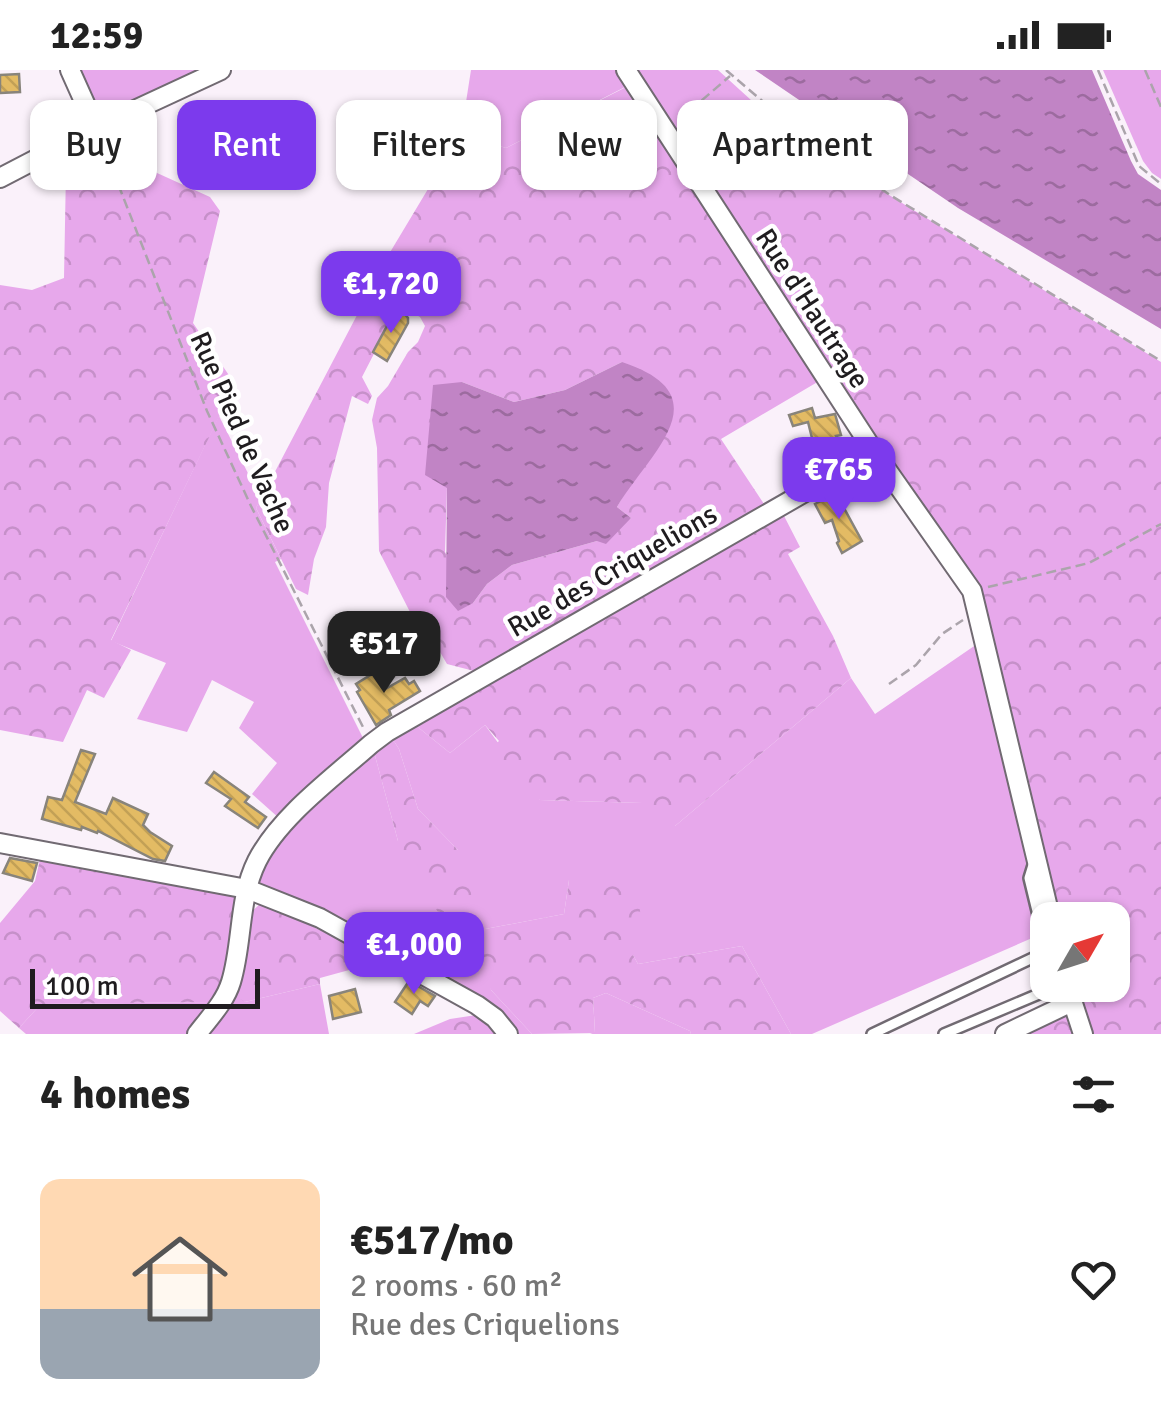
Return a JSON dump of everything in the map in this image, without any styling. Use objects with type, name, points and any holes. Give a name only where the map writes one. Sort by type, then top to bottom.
[{"type":"street","points":[[70,70],[83,100]]},
{"type":"street","points":[[156,100],[220,70]]},
{"type":"street","name":"Rue d'Hautrage","points":[[626,70],[873,450],[972,590],[1046,902]]},
{"type":"street","points":[[0,178],[30,162]]},
{"type":"street","name":"Rue des Criquelions","points":[[196,1034],[231,983],[246,889],[257,862],[278,828],[371,744],[873,450]]},
{"type":"street","points":[[0,843],[246,889],[320,918],[477,1005],[508,1034]]},
{"type":"street","points":[[1005,1034],[1050,1002]]},
{"type":"street","points":[[1071,1002],[1084,1034]]},
{"type":"lane","points":[[1035,902],[1029,878],[1036,858]]},
{"type":"lane","points":[[872,1034],[1030,960]]},
{"type":"lane","points":[[944,1034],[1035,1002]]},
{"type":"path","points":[[726,70],[788,123],[890,194],[1161,361]]},
{"type":"path","points":[[1098,70],[1139,166],[1161,184]]},
{"type":"path","points":[[1145,70],[1161,106]]},
{"type":"path","points":[[702,100],[731,75]]},
{"type":"path","name":"Rue Pied de Vache","points":[[120,190],[207,411],[371,744]]},
{"type":"path","points":[[972,590],[1089,563],[1161,524]]},
{"type":"path","points":[[889,684],[916,664],[942,634],[978,610]]},
{"type":"green space","points":[[78,70],[205,70],[141,100],[92,100]]},
{"type":"green space","points":[[471,70],[718,70],[751,100],[726,100],[717,93],[710,100],[677,100],[677,132],[667,142],[657,127],[657,100],[639,100],[629,85],[600,100],[521,100],[521,140],[506,148],[501,146],[501,100],[466,100]]},
{"type":"green space","points":[[1103,70],[1161,70],[1161,179],[1143,161]]},
{"type":"green space","points":[[630,85],[640,100],[600,100]]},
{"type":"green space","points":[[717,92],[727,100],[709,100]]},
{"type":"green space","points":[[657,126],[667,141],[677,131],[677,190],[881,190],[1161,362],[1161,1034],[1005,1034],[1071,1002],[1130,1002],[1130,902],[1047,902],[977,604],[826,377],[721,439],[772,516],[782,512],[800,547],[788,554],[851,678],[675,826],[655,821],[642,803],[540,800],[502,783],[478,759],[499,741],[485,725],[450,753],[414,724],[482,682],[474,671],[447,664],[411,614],[379,551],[377,448],[372,420],[377,398],[418,342],[425,326],[420,317],[402,307],[397,309],[362,377],[372,396],[368,404],[352,396],[329,483],[326,527],[314,559],[308,595],[296,589],[256,508],[389,254],[427,190],[501,190],[501,146],[521,140],[521,190],[657,190]],"holes":[[[622,362],[626,491],[617,507],[631,518],[597,541],[512,565],[487,584],[473,603],[445,552],[447,488],[462,382],[514,402],[565,390]]]},
{"type":"green space","points":[[157,173],[177,182],[177,190],[195,190],[210,197],[220,211],[193,323],[235,384],[111,640],[131,650],[104,698],[87,690],[63,742],[0,730],[0,285],[32,290],[64,278],[66,190],[157,190]]},
{"type":"green space","points":[[219,416],[261,499],[256,508],[281,559],[275,562],[365,742],[280,819],[252,794],[277,763],[239,728],[254,702],[212,680],[187,732],[137,719],[166,663],[111,641]]},
{"type":"green space","points":[[980,642],[1029,858],[1025,870],[1032,902],[1030,939],[812,1034],[791,1034],[742,946],[638,964],[569,880],[564,914],[485,929],[491,990],[532,1034],[516,1034],[263,889],[260,874],[281,836],[374,752],[398,841],[458,850],[418,809],[392,738],[414,724],[450,753],[485,725],[540,800],[643,803],[675,826],[851,678],[875,714]]},
{"type":"green space","points":[[392,738],[418,809],[458,850],[474,903],[474,930],[459,935],[440,916],[398,841],[374,752]]},
{"type":"green space","points":[[41,855],[236,895],[240,900],[228,982],[213,1002],[41,1004],[19,1028],[0,1011],[0,923],[35,881]]},
{"type":"green space","points":[[569,880],[637,888],[644,941],[633,955],[638,964],[742,946],[791,1034],[691,1034],[606,993],[593,998],[595,1033],[532,1034],[491,990],[474,952],[485,929],[564,914]]},
{"type":"green space","points":[[261,903],[382,961],[320,978],[320,984],[245,1002],[239,998],[235,982],[246,917]]},
{"type":"green space","points":[[235,982],[245,1002],[320,984],[329,1034],[201,1034]]},
{"type":"green space","points":[[606,993],[691,1034],[590,1034],[595,1032],[593,998]]},
{"type":"green space","points":[[213,1002],[191,1034],[26,1034],[19,1028],[41,1004]]},
{"type":"green space","points":[[483,1014],[504,1034],[414,1034],[450,1019]]},
{"type":"water","points":[[755,70],[1092,70],[1138,174],[1161,190],[1161,329],[908,174],[908,100],[799,100]]},
{"type":"water","points":[[622,362],[653,376],[669,392],[674,409],[659,447],[617,507],[631,518],[606,544],[597,541],[512,565],[487,584],[473,603],[458,611],[446,597],[447,488],[425,475],[433,385],[462,382],[514,402],[565,390]]},
{"type":"building","points":[[19,74],[20,92],[0,93],[0,75]]},
{"type":"building","points":[[403,312],[408,323],[387,361],[373,352],[395,315]]},
{"type":"building","points":[[812,408],[815,418],[835,414],[841,435],[836,436],[839,443],[835,448],[822,452],[812,438],[808,422],[793,426],[789,415]]},
{"type":"building","points":[[839,492],[862,541],[842,553],[832,520],[825,523],[815,504]]},
{"type":"building","points":[[377,671],[387,688],[405,678],[409,684],[414,681],[420,691],[389,710],[391,715],[376,725],[356,684]]},
{"type":"building","points":[[81,750],[95,754],[75,802],[106,814],[113,798],[148,814],[143,825],[172,846],[165,861],[153,859],[98,831],[42,819],[48,797],[62,800]]},
{"type":"building","points":[[214,772],[249,797],[245,802],[266,817],[258,828],[225,806],[231,799],[206,783]]},
{"type":"building","points":[[10,858],[37,863],[32,881],[3,873]]},
{"type":"building","points":[[409,981],[435,996],[428,1006],[420,1001],[412,1014],[395,1002]]},
{"type":"building","points":[[355,989],[361,1012],[333,1019],[329,996]]}]
